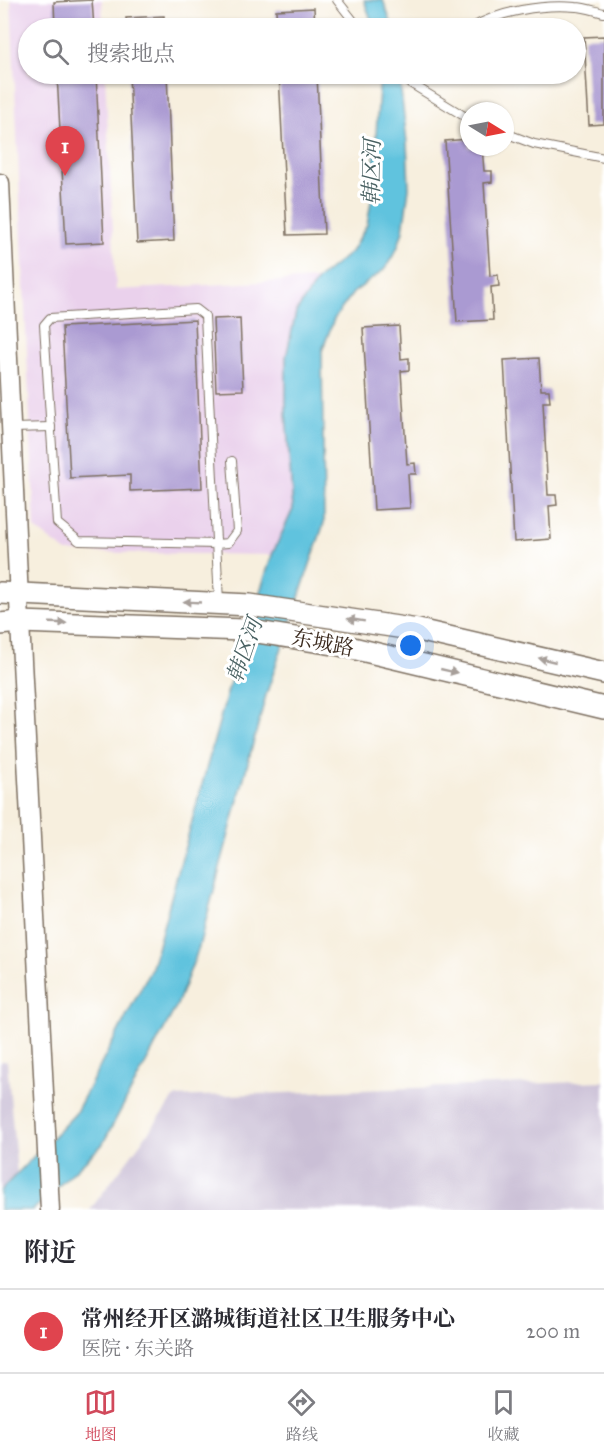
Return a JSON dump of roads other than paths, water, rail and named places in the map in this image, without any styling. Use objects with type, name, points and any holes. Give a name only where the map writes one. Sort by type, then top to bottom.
[{"type":"main road","name":"东城路","points":[[10,594],[250,604],[418,630],[604,673]]},
{"type":"main road","name":"东城路","points":[[10,623],[244,630],[289,636],[340,645],[604,708]]},
{"type":"street","points":[[0,183],[12,428],[10,623],[49,1204]]},
{"type":"lane","points":[[337,0],[351,18]]},
{"type":"lane","points":[[496,18],[544,7],[578,7],[604,13]]},
{"type":"lane","points":[[414,84],[460,113]]},
{"type":"lane","points":[[514,137],[534,144],[604,158]]},
{"type":"lane","points":[[219,603],[216,544],[205,316],[196,309],[50,318],[44,325],[57,523],[79,541],[216,544],[228,543],[237,531],[232,461]]},
{"type":"lane","points":[[12,428],[51,427]]},
{"type":"water","points":[[364,0],[383,0],[389,18],[370,18]]},
{"type":"water","name":"韩区河","points":[[379,84],[400,84],[407,142],[409,188],[403,231],[397,249],[385,269],[353,293],[334,319],[322,351],[324,523],[266,695],[198,950],[177,1005],[102,1145],[33,1210],[0,1210],[0,1191],[75,1114],[152,967],[229,686],[272,555],[293,509],[286,414],[286,357],[296,312],[318,279],[351,252],[367,225],[372,195]]},
{"type":"place","name":"常州经开区潞城街道社区卫生服务中心","points":[[65,176]]}]
